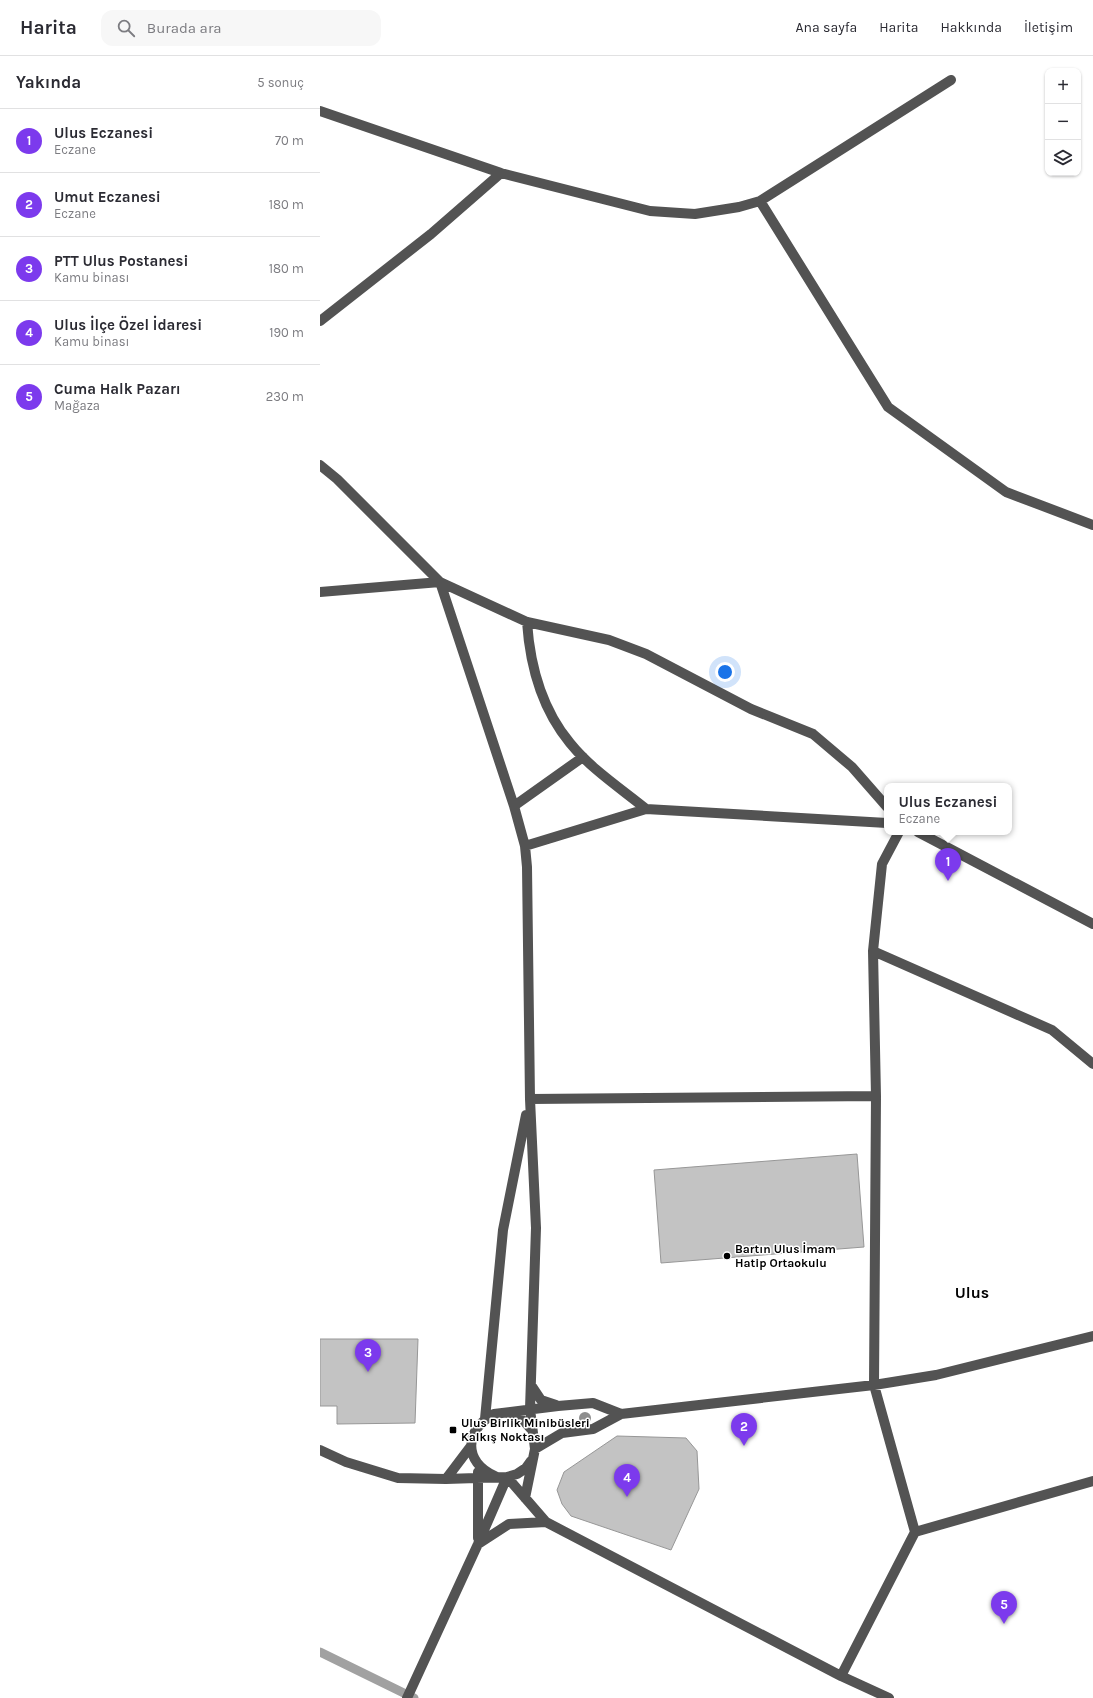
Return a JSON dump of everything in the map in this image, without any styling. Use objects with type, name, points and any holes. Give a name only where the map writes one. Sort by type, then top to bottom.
[{"type":"street","points":[[320,111],[502,173],[650,211],[695,214],[739,207],[760,201],[951,80]]},
{"type":"street","points":[[320,321],[431,234],[502,173]]},
{"type":"street","points":[[760,201],[888,407],[1006,492],[1093,525]]},
{"type":"street","points":[[320,465],[337,479],[440,582],[527,622],[610,640],[646,654],[752,709],[812,734],[852,767],[884,804]]},
{"type":"street","points":[[320,592],[440,582]]},
{"type":"street","points":[[440,582],[514,806],[525,846],[528,866],[530,1099],[536,1228],[530,1409],[531,1429]]},
{"type":"street","points":[[527,622],[533,673],[542,697],[554,721],[569,743],[583,757],[646,809]]},
{"type":"street","points":[[514,806],[583,757]]},
{"type":"street","points":[[525,846],[646,809],[884,823]]},
{"type":"street","points":[[841,1676],[915,1532],[874,1385],[876,1096],[872,951],[882,864],[897,835]]},
{"type":"street","points":[[924,835],[1093,924]]},
{"type":"street","points":[[872,951],[1052,1030],[1093,1064]]},
{"type":"street","points":[[530,1099],[876,1096]]},
{"type":"street","points":[[485,1419],[502,1230],[530,1099]]},
{"type":"street","points":[[535,1449],[562,1433],[593,1429],[621,1414],[874,1385],[936,1375],[1093,1336]]},
{"type":"street","points":[[531,1385],[541,1400],[558,1406]]},
{"type":"street","points":[[496,1476],[486,1472],[478,1465],[473,1456],[471,1446],[473,1435],[477,1426],[494,1414],[593,1403],[621,1414]]},
{"type":"street","points":[[505,1413],[515,1415],[524,1420],[531,1429],[535,1439],[535,1449],[525,1498]]},
{"type":"street","points":[[446,1479],[471,1446]]},
{"type":"street","points":[[320,1450],[346,1462],[398,1478],[446,1479],[496,1476],[506,1477],[517,1474],[526,1468],[532,1459]]},
{"type":"street","points":[[478,1465],[478,1544]]},
{"type":"street","points":[[506,1477],[546,1522],[841,1676],[889,1698]]},
{"type":"street","points":[[407,1698],[478,1544],[506,1477]]},
{"type":"street","points":[[915,1532],[1093,1481]]},
{"type":"street","points":[[478,1544],[509,1524],[546,1522]]},
{"type":"building","points":[[857,1154],[864,1247],[661,1263],[654,1170]]},
{"type":"building","points":[[320,1339],[418,1339],[415,1423],[337,1424],[337,1406],[320,1406]]},
{"type":"building","points":[[617,1436],[686,1438],[697,1451],[699,1489],[671,1550],[571,1516],[562,1504],[557,1490],[564,1472]]},
{"type":"waterway","points":[[320,1652],[414,1698]]},
{"type":"place","name":"Ulus Eczanesi","points":[[948,881]]},
{"type":"place","name":"Bartın Ulus İmam Hatip Ortaokulu","points":[[727,1256]]},
{"type":"place","name":"PTT Ulus Postanesi","points":[[368,1372]]},
{"type":"place","name":"Ulus Birlik Minibüsleri Kalkış Noktası","points":[[453,1430]]},
{"type":"place","name":"Umut Eczanesi","points":[[744,1446]]},
{"type":"place","name":"Ulus İlçe Özel İdaresi","points":[[627,1497]]},
{"type":"place","name":"Cuma Halk Pazarı","points":[[1004,1624]]},
{"type":"district","name":"Ulus","points":[[972,1292]]}]
